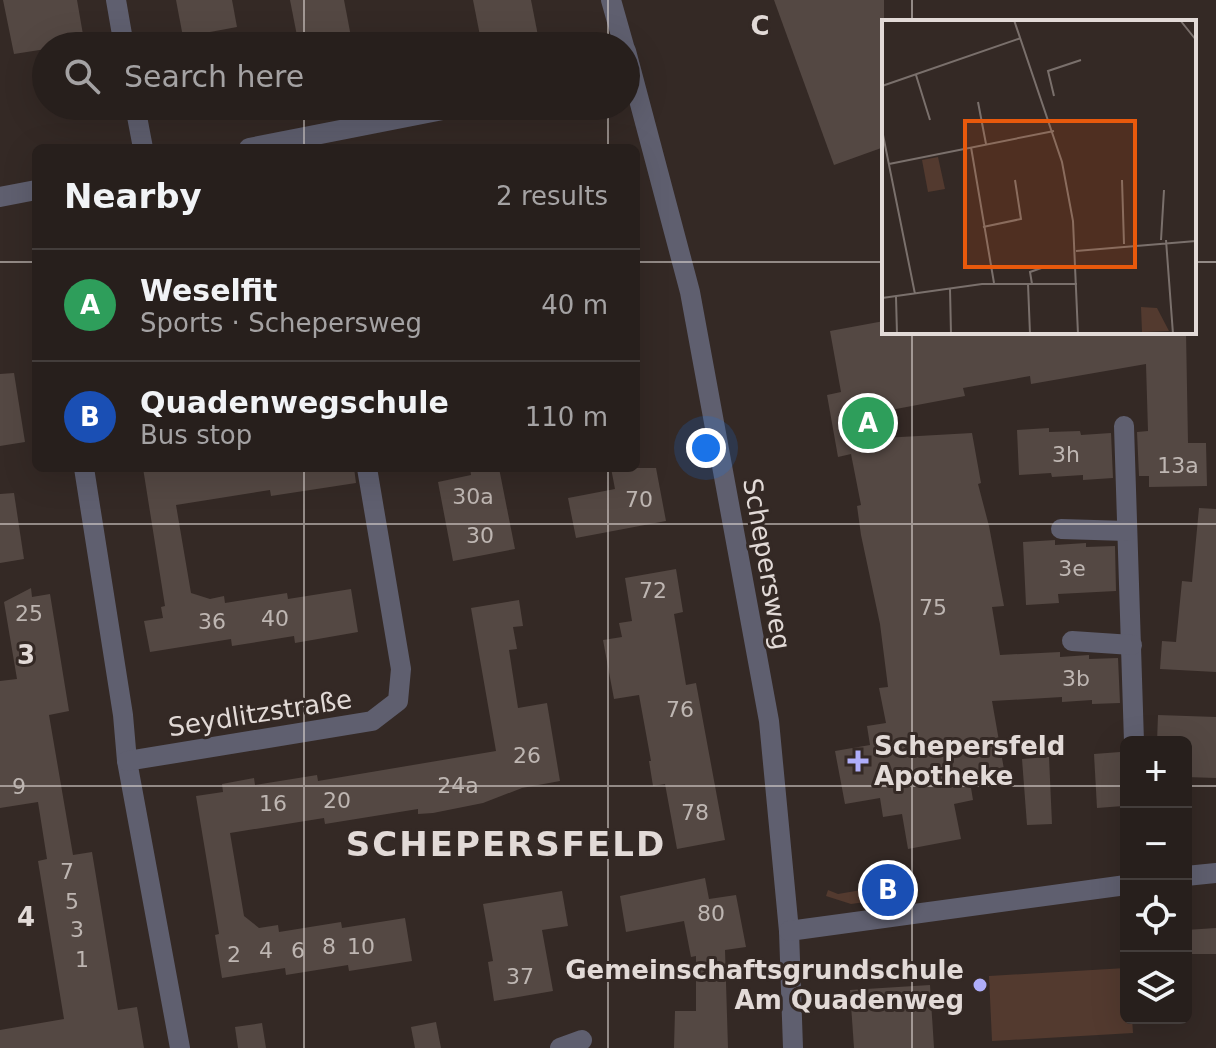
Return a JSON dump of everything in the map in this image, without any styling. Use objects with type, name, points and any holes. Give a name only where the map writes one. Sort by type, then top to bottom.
[{"type":"street","points":[[116,0],[122,32]]},
{"type":"street","name":"Schepersweg","points":[[611,0],[620,32]]},
{"type":"street","name":"Schepersweg","points":[[640,112],[690,292],[769,721],[789,931],[793,1048]]},
{"type":"street","points":[[138,120],[142,144]]},
{"type":"street","points":[[269,144],[392,120]]},
{"type":"street","points":[[0,197],[32,191]]},
{"type":"street","points":[[1124,426],[1134,736]]},
{"type":"street","points":[[85,472],[123,715],[127,761],[180,1048]]},
{"type":"street","name":"Seydlitzstraße","points":[[127,761],[372,721],[398,701],[401,669],[368,472]]},
{"type":"street","points":[[1061,529],[1127,531]]},
{"type":"street","points":[[1072,641],[1132,645]]},
{"type":"street","points":[[1192,875],[1216,873]]},
{"type":"street","points":[[789,931],[1120,886]]},
{"type":"street","points":[[560,1048],[582,1040]]},
{"type":"shaded area","points":[[885,886],[887,899],[851,904],[826,896],[828,890],[838,894]]},
{"type":"shaded area","points":[[1120,968],[1120,1024],[1132,1024],[1133,1033],[992,1041],[989,976]]},
{"type":"building","points":[[3,0],[77,0],[83,32],[32,32],[32,51],[14,54]]},
{"type":"building","points":[[176,0],[232,0],[237,27],[210,32],[182,32]]},
{"type":"building","points":[[290,0],[344,0],[350,32],[296,32]]},
{"type":"building","points":[[473,0],[531,0],[537,32],[479,32]]},
{"type":"building","points":[[774,0],[884,0],[882,148],[834,165]]},
{"type":"building","points":[[882,321],[882,334],[1186,334],[1188,443],[1206,443],[1207,486],[1149,487],[1149,476],[1139,476],[1137,432],[1148,431],[1146,364],[1031,384],[1030,376],[963,388],[965,396],[880,412],[883,438],[972,433],[981,483],[978,484],[1004,606],[992,607],[1000,655],[1060,652],[1060,657],[1089,655],[1089,659],[1118,658],[1120,703],[1092,704],[1092,700],[1062,702],[1062,697],[992,701],[1005,775],[970,782],[973,800],[954,804],[961,839],[908,849],[902,814],[883,817],[880,798],[845,804],[835,751],[870,745],[867,726],[886,723],[879,688],[888,687],[880,624],[861,535],[857,506],[861,505],[851,454],[838,457],[827,395],[841,392],[830,331]]},
{"type":"building","points":[[14,373],[25,442],[0,446],[0,374]]},
{"type":"building","points":[[1049,428],[1049,432],[1080,431],[1081,435],[1111,433],[1113,478],[1083,480],[1083,475],[1052,477],[1051,473],[1019,475],[1017,430]]},
{"type":"building","points":[[640,468],[656,468],[666,521],[576,538],[568,498],[615,489],[612,472],[640,472]]},
{"type":"building","points":[[144,472],[355,472],[356,483],[271,496],[270,490],[176,505],[191,593],[210,599],[224,596],[225,603],[287,593],[288,599],[351,589],[358,632],[295,643],[294,636],[232,646],[231,639],[150,652],[144,621],[163,618],[161,607],[165,606]]},
{"type":"building","points":[[471,472],[500,472],[515,549],[453,561],[438,482],[471,475]]},
{"type":"building","points":[[14,493],[24,559],[0,563],[0,494]]},
{"type":"building","points":[[1199,508],[1216,509],[1216,672],[1160,669],[1162,641],[1176,642],[1182,581],[1192,582]]},
{"type":"building","points":[[1055,540],[1055,545],[1086,543],[1086,547],[1115,546],[1116,591],[1058,594],[1059,603],[1026,605],[1023,542]]},
{"type":"building","points":[[676,569],[683,612],[674,614],[686,685],[696,683],[725,840],[677,849],[665,784],[653,786],[639,695],[614,699],[603,640],[622,637],[619,623],[632,621],[625,578]]},
{"type":"building","points":[[31,588],[32,597],[50,594],[69,711],[49,715],[73,855],[92,852],[118,1010],[137,1007],[144,1048],[0,1048],[0,1030],[64,1019],[38,861],[47,859],[38,802],[0,808],[0,681],[17,679],[4,602]]},
{"type":"building","points":[[519,600],[523,626],[513,627],[517,649],[509,650],[518,708],[547,703],[560,781],[522,788],[483,803],[433,813],[418,814],[418,809],[325,824],[324,818],[230,833],[244,916],[259,928],[278,925],[279,932],[341,922],[342,928],[405,918],[412,961],[349,971],[348,965],[286,975],[285,968],[222,978],[215,935],[219,934],[196,796],[223,792],[222,784],[254,778],[255,785],[317,775],[318,781],[496,751],[471,608]]},
{"type":"building","points":[[1158,715],[1216,717],[1216,778],[1192,777],[1192,736],[1157,736]]},
{"type":"building","points":[[1120,752],[1120,806],[1097,808],[1094,754]]},
{"type":"building","points":[[1049,757],[1052,824],[1027,825],[1022,759]]},
{"type":"building","points":[[705,878],[709,899],[736,895],[746,947],[725,950],[728,1048],[674,1048],[675,1011],[696,1011],[696,956],[691,957],[684,921],[626,932],[620,896]]},
{"type":"building","points":[[562,891],[568,926],[542,930],[553,991],[494,1001],[488,962],[493,961],[483,904]]},
{"type":"building","points":[[1216,928],[1216,954],[1192,954],[1192,930]]},
{"type":"building","points":[[930,985],[934,1048],[854,1048],[850,990]]},
{"type":"building","points":[[436,1022],[441,1048],[415,1048],[411,1027]]},
{"type":"building","points":[[262,1023],[266,1048],[238,1048],[235,1027]]},
{"type":"place","name":"Weselfit","points":[[868,423]]},
{"type":"place","name":"Schepersfeld Apotheke","points":[[858,761]]},
{"type":"place","name":"Quadenwegschule","points":[[888,890]]},
{"type":"place","name":"Gemeinschaftsgrundschule Am Quadenweg","points":[[980,985]]},
{"type":"district","name":"SCHEPERSFELD","points":[[506,844]]}]
